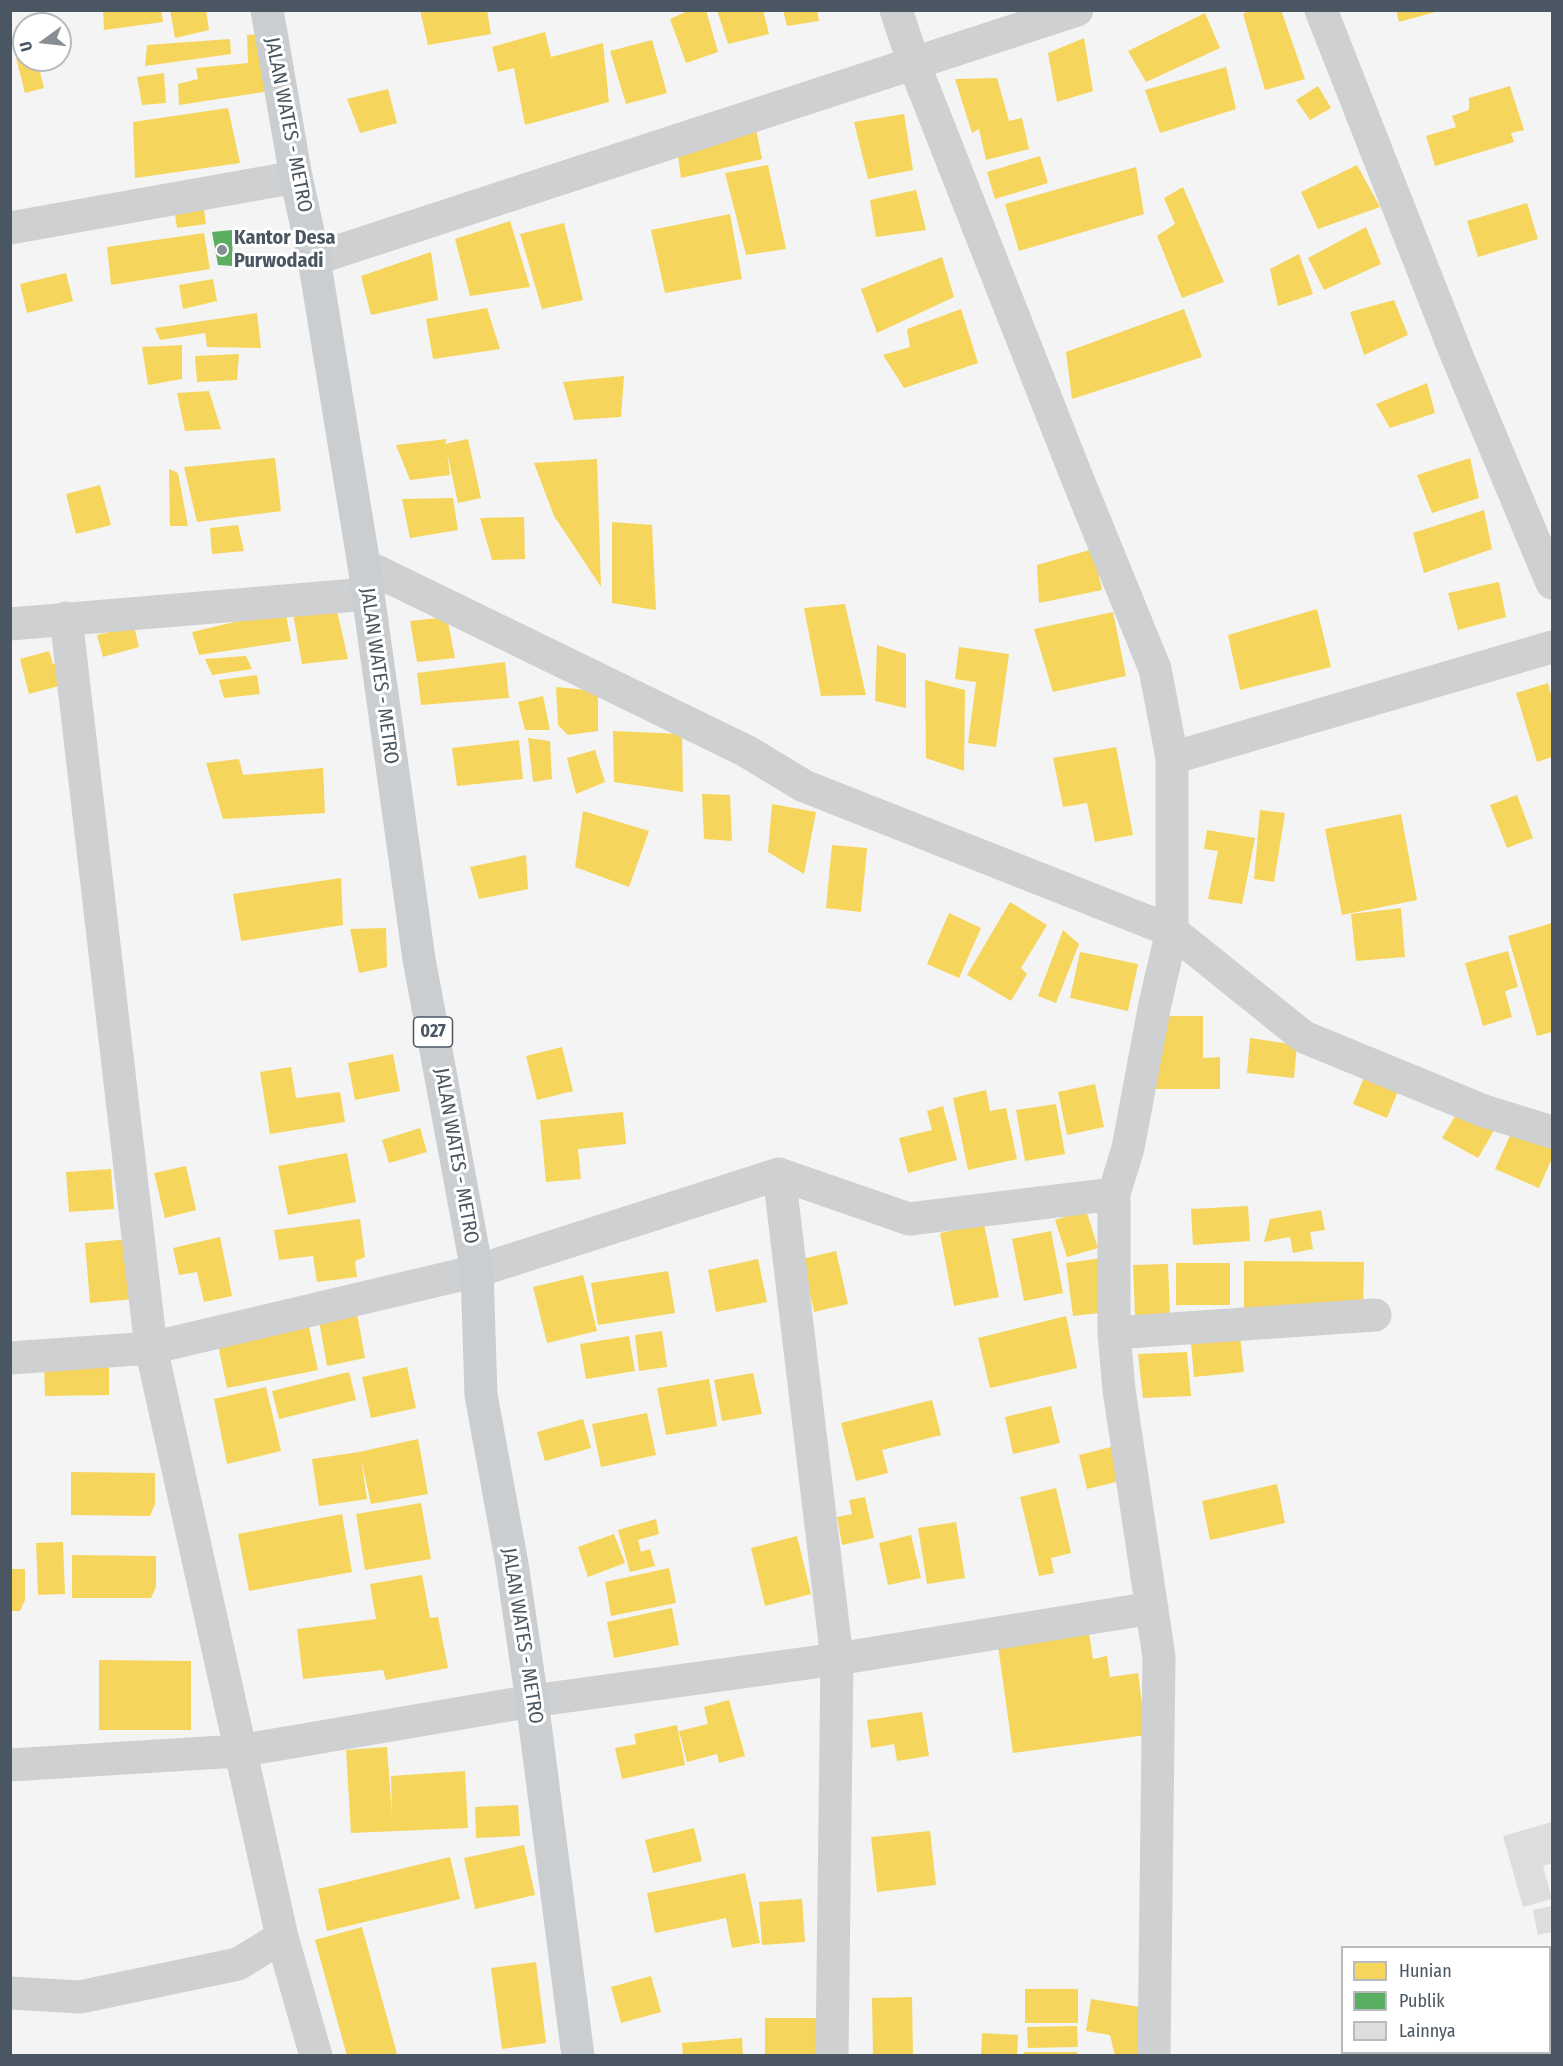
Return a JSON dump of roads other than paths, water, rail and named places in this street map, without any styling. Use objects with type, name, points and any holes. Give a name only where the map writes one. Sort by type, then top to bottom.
[{"type":"main road","name":"JALAN WATES - METRO","points":[[267,10],[314,259],[366,579],[419,959],[477,1271],[482,1395],[512,1564],[532,1701],[578,2055]]},
{"type":"street","points":[[896,10],[1078,480],[1155,669],[1172,758],[1172,932],[1155,1004],[1128,1148],[1114,1194],[1114,1333],[1119,1390],[1159,1657],[1154,2055]]},
{"type":"street","points":[[314,259],[1077,10]]},
{"type":"street","points":[[1321,10],[1457,356],[1552,582]]},
{"type":"street","points":[[10,228],[297,177]]},
{"type":"street","points":[[10,624],[366,579],[746,751],[804,786],[1172,932],[1304,1037],[1484,1111],[1552,1132]]},
{"type":"street","points":[[66,618],[151,1348],[282,1937],[316,2055]]},
{"type":"street","points":[[1172,758],[1552,647]]},
{"type":"street","points":[[10,1358],[151,1348],[477,1271],[779,1173],[909,1219],[1114,1194]]},
{"type":"street","points":[[779,1173],[837,1659],[832,2055]]},
{"type":"street","points":[[1114,1333],[1375,1315]]},
{"type":"street","points":[[10,1765],[239,1751],[532,1701],[837,1659],[1152,1608]]},
{"type":"street","points":[[10,1993],[80,1997],[238,1964],[282,1937]]},
{"type":"place","name":"Kantor Desa Purwodadi","points":[[222,250]]}]
